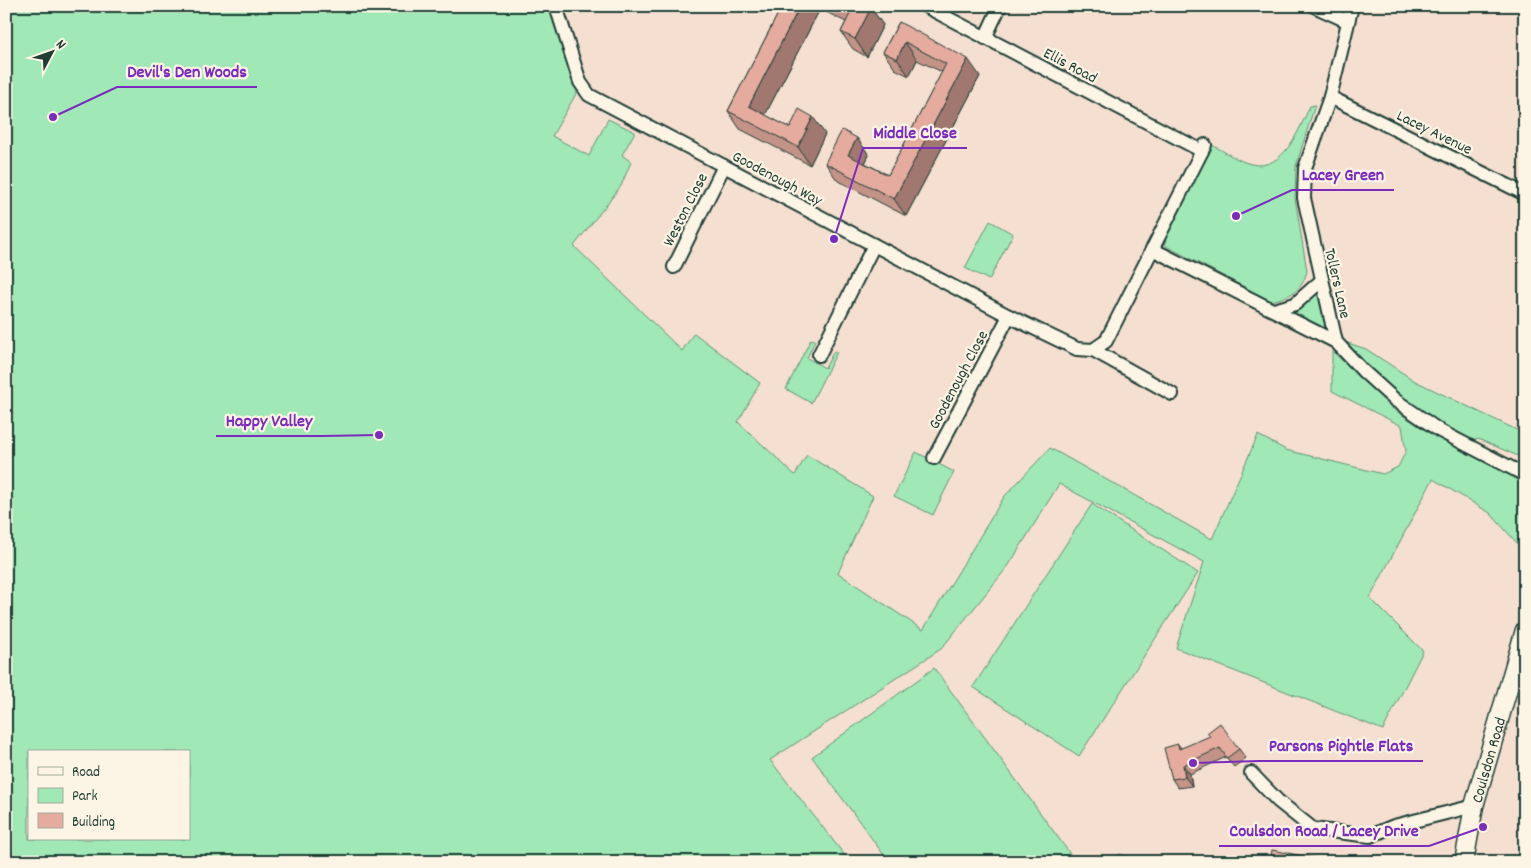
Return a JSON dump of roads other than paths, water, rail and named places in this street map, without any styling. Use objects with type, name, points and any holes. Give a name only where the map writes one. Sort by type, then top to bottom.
[{"type":"main road","name":"Coulsdon Road","points":[[1464,862],[1474,806],[1525,630]]},
{"type":"street","name":"Goodenough Way","points":[[556,6],[580,82],[589,95],[1008,316],[1077,349],[1093,350],[1172,394]]},
{"type":"street","name":"Ellis Road","points":[[925,6],[1204,148],[1152,249]]},
{"type":"street","points":[[985,38],[1000,6]]},
{"type":"street","points":[[1314,6],[1347,21]]},
{"type":"street","name":"Tollers Lane","points":[[1352,6],[1330,97],[1305,170],[1304,198],[1336,342],[1363,371],[1395,400],[1440,431],[1525,475]]},
{"type":"street","name":"Lacey Avenue","points":[[1330,97],[1525,194]]},
{"type":"street","name":"Weston Close","points":[[674,267],[724,166]]},
{"type":"street","points":[[819,355],[874,245]]},
{"type":"street","points":[[1093,350],[1106,341],[1152,249],[1336,342]]},
{"type":"street","points":[[1274,310],[1295,304],[1322,280]]},
{"type":"street","name":"Goodenough Close","points":[[934,458],[1008,316]]},
{"type":"street","points":[[1251,773],[1278,801],[1313,829],[1370,836],[1394,826],[1474,806]]},
{"type":"place","name":"Devil's Den Woods","points":[[53,117]]},
{"type":"place","name":"Lacey Green","points":[[1236,216]]},
{"type":"place","name":"Middle Close","points":[[834,239]]},
{"type":"place","name":"Happy Valley","points":[[379,435]]},
{"type":"place","name":"Parsons Pightle Flats","points":[[1193,763]]},
{"type":"place","name":"Coulsdon Road / Lacey Drive","points":[[1483,827]]}]
